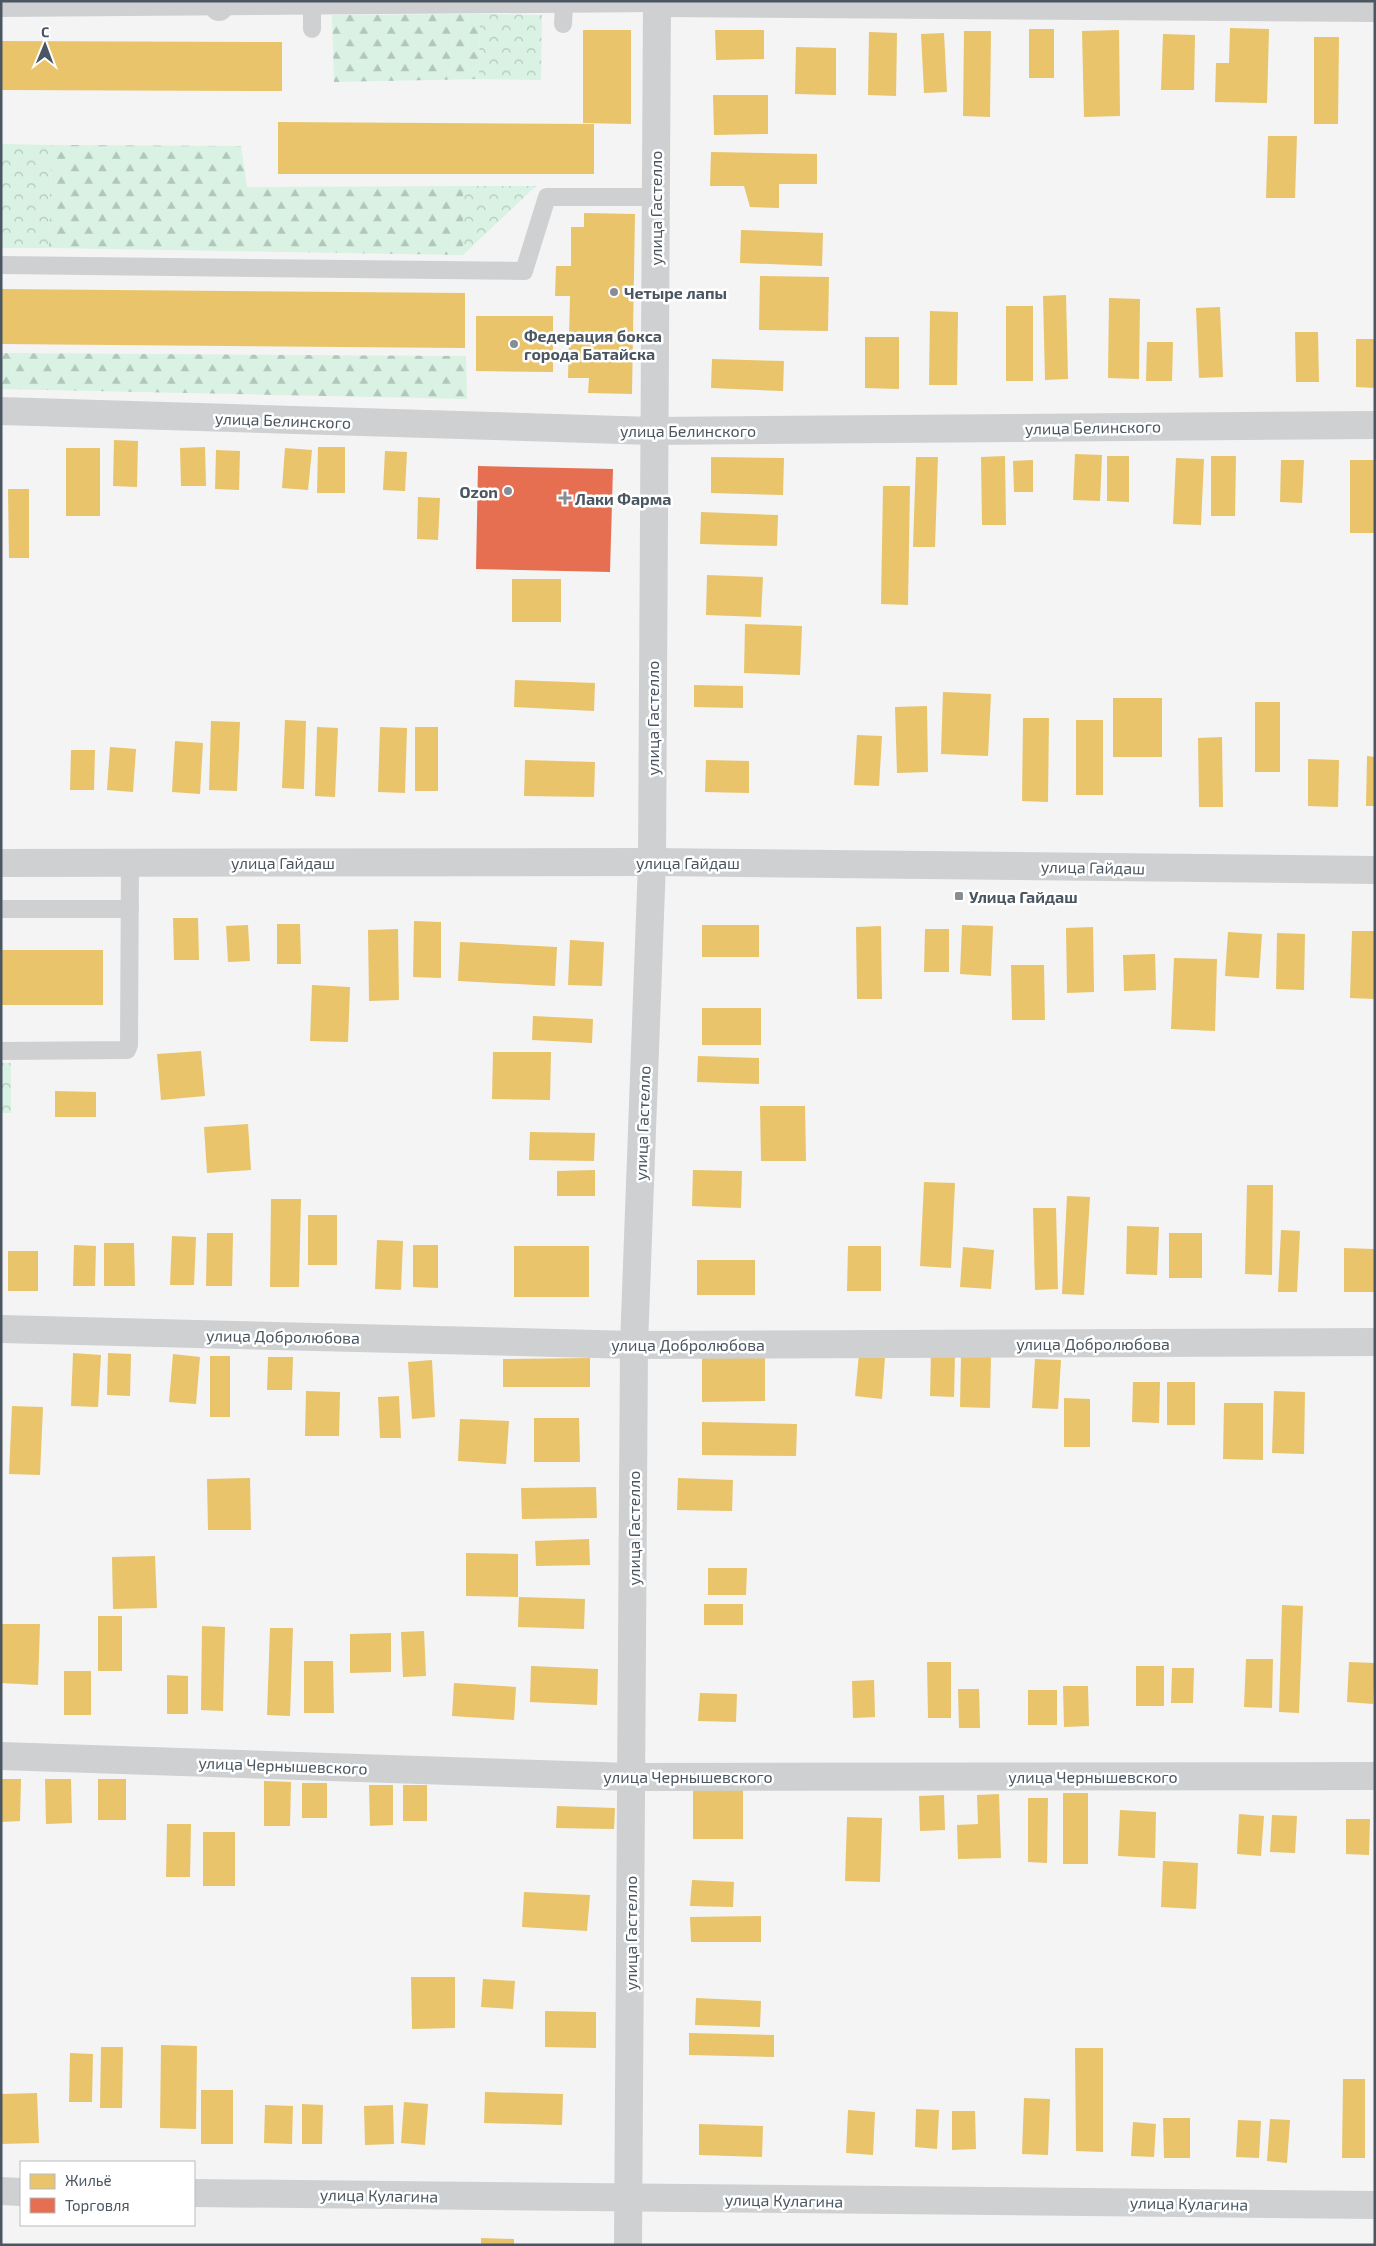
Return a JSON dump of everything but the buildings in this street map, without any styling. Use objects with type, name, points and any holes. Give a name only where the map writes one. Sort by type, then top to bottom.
[{"type":"street","points":[[657,2],[1375,8]]},
{"type":"street","name":"улица Гастелло","points":[[628,2245],[634,1345],[652,862],[654,196],[657,2]]},
{"type":"street","name":"улица Белинского","points":[[1,412],[653,431],[1375,425]]},
{"type":"street","name":"улица Гайдаш","points":[[1,863],[652,862],[1375,870]]},
{"type":"street","name":"улица Добролюбова","points":[[1,1329],[634,1345],[1375,1342]]},
{"type":"street","name":"улица Чернышевского","points":[[1,1756],[632,1777],[1375,1776]]},
{"type":"street","points":[[1,2191],[20,2192]]},
{"type":"street","name":"улица Кулагина","points":[[195,2194],[1375,2205]]},
{"type":"lane","points":[[1,8],[89,4],[312,5],[657,2]]},
{"type":"lane","points":[[563,24],[564,4]]},
{"type":"lane","points":[[312,5],[312,29]]},
{"type":"lane","points":[[1,265],[524,271],[547,196],[654,196]]},
{"type":"lane","points":[[1,1050],[127,1050],[129,1045],[130,862]]},
{"type":"lane","points":[[1,908],[130,909]]},
{"type":"green space","points":[[480,14],[479,79],[334,82],[332,15]]},
{"type":"green space","points":[[480,14],[542,15],[541,80],[479,79]]},
{"type":"green space","points":[[1,144],[51,145],[49,248],[1,248]]},
{"type":"green space","points":[[51,145],[241,146],[247,187],[463,186],[463,255],[49,248]]},
{"type":"green space","points":[[463,186],[536,186],[463,255]]},
{"type":"green space","points":[[1,353],[466,356],[467,399],[1,389]]},
{"type":"green space","points":[[1,1063],[11,1063],[11,1113],[1,1113]]},
{"type":"place","name":"Четыре лапы","points":[[614,292]]},
{"type":"place","name":"Федерация бокса города Батайска","points":[[514,344]]},
{"type":"place","name":"Ozon","points":[[508,491]]},
{"type":"place","name":"Лаки Фарма","points":[[565,498]]},
{"type":"place","name":"Улица Гайдаш","points":[[959,896]]}]
